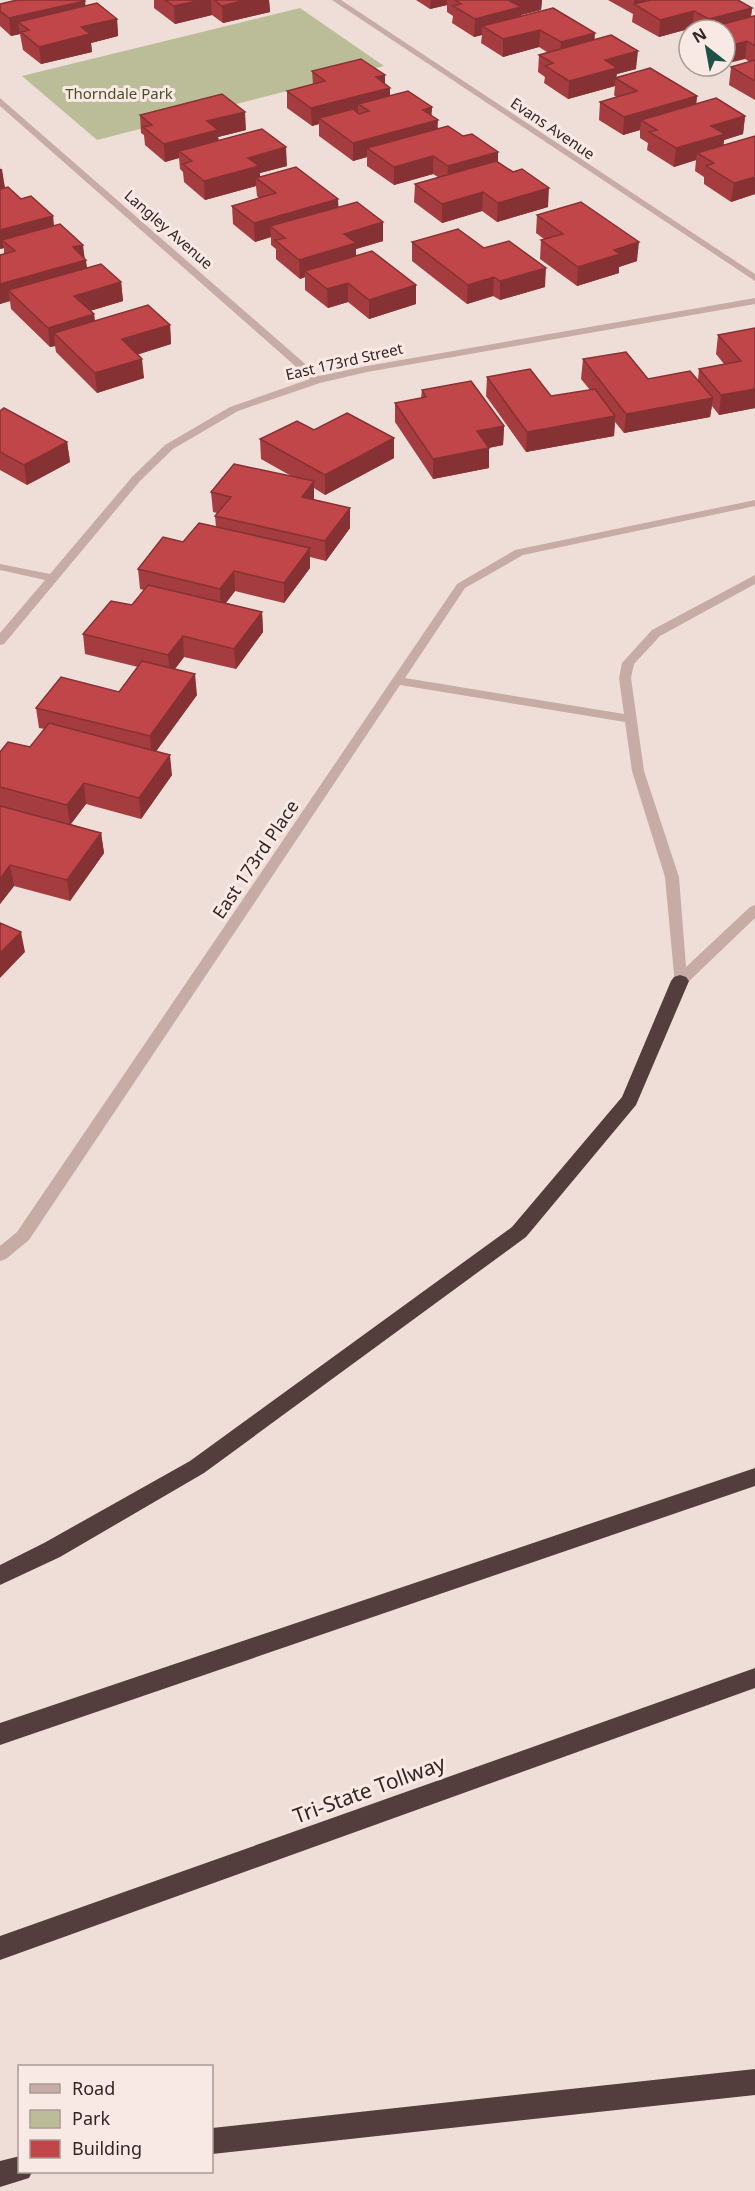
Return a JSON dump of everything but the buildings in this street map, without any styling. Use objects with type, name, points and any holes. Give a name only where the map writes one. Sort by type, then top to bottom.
[{"type":"highway","points":[[0,1575],[52,1550],[196,1467],[519,1232],[630,1100],[680,981]]},
{"type":"highway","points":[[0,1734],[755,1477]]},
{"type":"highway","name":"Tri-State Tollway","points":[[0,1948],[755,1678]]},
{"type":"highway","points":[[213,2141],[755,2082]]},
{"type":"highway","points":[[0,2174],[18,2170]]},
{"type":"street","name":"Evans Avenue","points":[[336,0],[755,278]]},
{"type":"street","name":"Langley Avenue","points":[[0,101],[317,380]]},
{"type":"street","name":"East 173rd Street","points":[[0,641],[136,478],[170,447],[234,409],[317,380],[367,369],[755,301]]},
{"type":"street","name":"East 173rd Place","points":[[0,1255],[23,1236],[461,586],[519,552],[755,503]]},
{"type":"street","points":[[0,567],[53,578]]},
{"type":"street","points":[[680,981],[672,877],[638,771],[625,678],[628,663],[656,633],[755,579]]},
{"type":"street","points":[[397,681],[631,719]]},
{"type":"street","points":[[680,981],[755,910]]},
{"type":"green space","name":"Thorndale Park","points":[[300,8],[384,66],[97,140],[22,76]]}]
